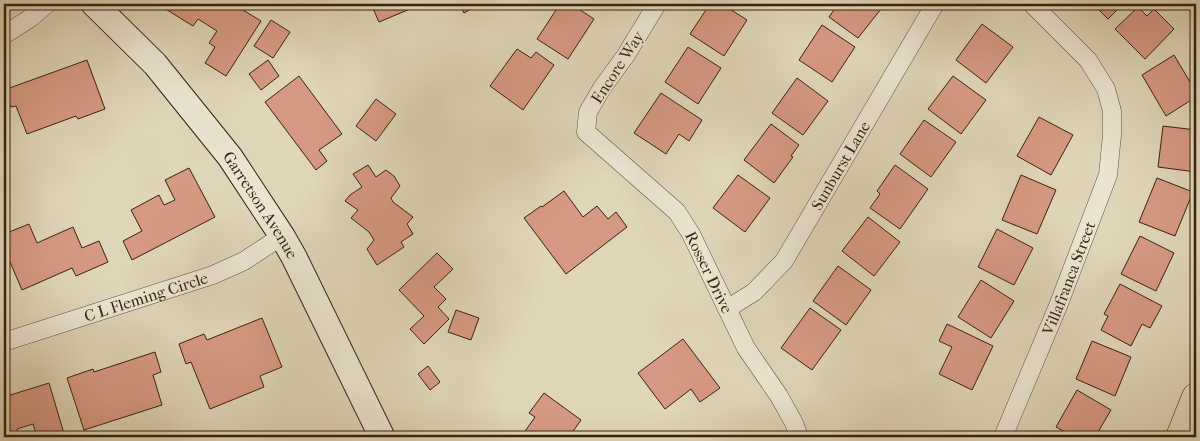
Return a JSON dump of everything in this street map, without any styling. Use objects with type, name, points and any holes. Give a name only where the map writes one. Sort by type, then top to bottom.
[{"type":"main road","points":[[1180,437],[1196,397]]},
{"type":"street","points":[[4,35],[29,19],[47,4]]},
{"type":"street","name":"Garretson Avenue","points":[[94,4],[155,64],[230,157],[282,236],[299,266],[382,437]]},
{"type":"street","name":"Encore Way","points":[[586,132],[588,112],[602,88],[626,56],[657,4]]},
{"type":"street","name":"Sunburst Lane","points":[[728,310],[754,292],[784,261],[935,4]]},
{"type":"street","name":"Villafranca Street","points":[[1003,437],[1058,306],[1108,175],[1112,135],[1112,112],[1106,89],[1088,60],[1032,4]]},
{"type":"street","name":"Rosser Drive","points":[[586,132],[677,212],[691,234],[746,348],[779,396],[799,437]]},
{"type":"street","name":"C L Fleming Circle","points":[[4,342],[214,275],[244,261],[282,236]]},
{"type":"building","points":[[167,4],[247,4],[243,10],[261,21],[226,76],[205,63],[215,47],[209,43],[217,31],[198,19],[193,26],[164,8]]},
{"type":"building","points":[[371,4],[422,4],[379,22]]},
{"type":"building","points":[[459,4],[479,4],[464,13]]},
{"type":"building","points":[[560,4],[571,4],[594,19],[568,59],[537,39]]},
{"type":"building","points":[[710,4],[722,4],[747,20],[724,56],[690,34]]},
{"type":"building","points":[[838,4],[885,4],[858,38],[829,17]]},
{"type":"building","points":[[1093,4],[1123,4],[1108,19]]},
{"type":"building","points":[[1138,7],[1147,16],[1154,9],[1174,29],[1145,59],[1115,29]]},
{"type":"building","points":[[271,20],[290,32],[273,58],[254,46]]},
{"type":"building","points":[[982,24],[1013,47],[986,83],[956,60]]},
{"type":"building","points":[[822,25],[855,47],[832,82],[799,60]]},
{"type":"building","points":[[688,47],[721,68],[698,104],[665,82]]},
{"type":"building","points":[[517,49],[531,58],[536,52],[554,65],[523,110],[490,86]]},
{"type":"building","points":[[1174,55],[1196,92],[1196,97],[1166,116],[1142,75]]},
{"type":"building","points":[[87,60],[105,109],[78,119],[76,116],[27,134],[16,106],[11,107],[4,90]]},
{"type":"building","points":[[268,60],[279,76],[261,90],[249,74]]},
{"type":"building","points":[[299,76],[342,134],[319,150],[327,161],[316,170],[265,102]]},
{"type":"building","points":[[953,76],[986,100],[961,134],[928,109]]},
{"type":"building","points":[[797,78],[828,101],[803,135],[772,113]]},
{"type":"building","points":[[661,93],[702,120],[689,141],[679,134],[666,154],[634,133]]},
{"type":"building","points":[[376,99],[396,114],[376,141],[356,126]]},
{"type":"building","points":[[1039,117],[1073,135],[1051,175],[1017,156]]},
{"type":"building","points":[[924,120],[956,142],[931,177],[900,154]]},
{"type":"building","points":[[771,124],[799,145],[791,156],[793,157],[774,183],[744,160]]},
{"type":"building","points":[[1163,126],[1196,130],[1196,172],[1158,167]]},
{"type":"building","points":[[368,165],[376,177],[386,170],[394,176],[400,186],[391,198],[393,202],[413,217],[407,224],[413,234],[401,242],[404,247],[377,265],[367,249],[374,240],[369,232],[351,218],[358,210],[345,201],[362,187],[353,174]]},
{"type":"building","points":[[895,165],[928,189],[900,229],[870,208],[880,194],[877,191]]},
{"type":"building","points":[[189,168],[215,217],[132,260],[123,241],[142,231],[131,210],[159,195],[164,205],[175,200],[165,180]]},
{"type":"building","points":[[738,175],[770,198],[745,232],[713,208]]},
{"type":"building","points":[[1021,175],[1056,190],[1037,234],[1002,220]]},
{"type":"building","points":[[1157,178],[1193,192],[1175,236],[1139,222]]},
{"type":"building","points":[[564,191],[583,217],[597,206],[608,219],[616,212],[627,227],[566,274],[524,218]]},
{"type":"building","points":[[868,217],[900,242],[874,276],[842,251]]},
{"type":"building","points":[[29,224],[37,243],[73,227],[82,248],[99,241],[108,262],[76,276],[72,268],[22,290],[4,248],[4,234]]},
{"type":"building","points":[[997,229],[1033,248],[1014,285],[978,267]]},
{"type":"building","points":[[1140,236],[1174,253],[1156,291],[1121,274]]},
{"type":"building","points":[[437,253],[453,269],[434,287],[446,299],[438,307],[449,319],[424,344],[410,329],[424,316],[399,290]]},
{"type":"building","points":[[838,266],[871,290],[846,325],[813,301]]},
{"type":"building","points":[[981,280],[1014,301],[991,338],[958,317]]},
{"type":"building","points":[[1120,284],[1162,306],[1150,328],[1142,324],[1131,346],[1101,330],[1108,316],[1104,314]]},
{"type":"building","points":[[810,308],[841,330],[812,370],[781,348]]},
{"type":"building","points":[[456,310],[479,318],[471,340],[448,332]]},
{"type":"building","points":[[262,318],[282,367],[260,376],[264,387],[210,409],[191,362],[186,364],[179,344],[204,334],[207,340]]},
{"type":"building","points":[[947,324],[993,346],[972,390],[939,374],[952,347],[939,341]]},
{"type":"building","points":[[683,339],[720,388],[700,402],[691,389],[665,409],[638,373]]},
{"type":"building","points":[[1092,341],[1131,357],[1115,396],[1076,379]]},
{"type":"building","points":[[155,352],[161,372],[153,375],[162,405],[84,430],[67,378],[93,369],[94,372]]},
{"type":"building","points":[[428,366],[440,382],[430,390],[418,374]]},
{"type":"building","points":[[49,383],[65,437],[37,437],[33,424],[17,429],[19,437],[4,437],[4,397]]},
{"type":"building","points":[[1077,390],[1111,410],[1095,437],[1074,437],[1056,427]]},
{"type":"building","points":[[544,393],[581,420],[569,437],[521,437],[535,417],[529,413]]}]
